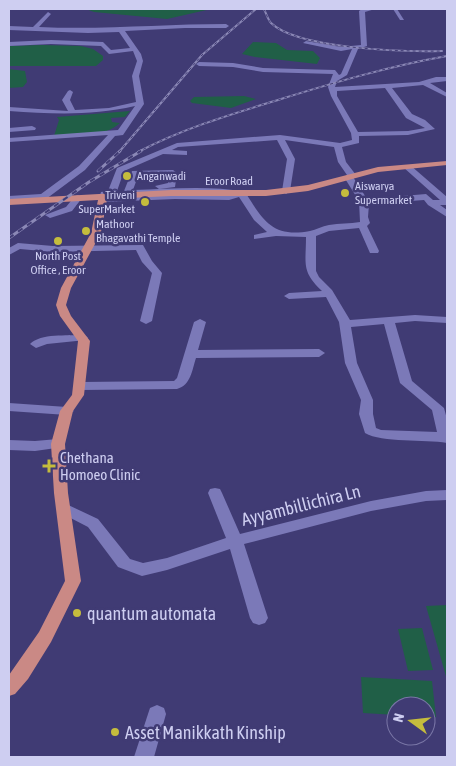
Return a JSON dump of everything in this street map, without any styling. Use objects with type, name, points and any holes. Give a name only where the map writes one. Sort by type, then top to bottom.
[{"type":"main road","name":"Eroor Road","points":[[10,201],[171,193],[241,194],[286,191],[308,188],[378,170],[447,163]]},
{"type":"main road","points":[[9,688],[22,674],[45,637],[74,581],[64,508],[60,494],[58,444],[67,411],[78,395],[81,386],[84,341],[66,316],[61,305],[66,288],[96,233],[106,196]]},
{"type":"street","points":[[306,43],[341,49],[355,49],[365,45],[362,33],[362,11],[372,9]]},
{"type":"street","points":[[395,9],[402,20]]},
{"type":"street","points":[[35,29],[48,14]]},
{"type":"street","points":[[9,28],[86,33],[185,26],[226,26]]},
{"type":"street","points":[[10,201],[43,197],[82,168],[113,134],[122,132],[140,103],[135,68],[140,61],[121,30]]},
{"type":"street","points":[[9,44],[71,42],[103,44],[109,52],[134,49]]},
{"type":"street","points":[[334,80],[344,75],[355,49]]},
{"type":"street","points":[[106,196],[120,170],[177,145],[280,137],[338,145],[356,141],[356,134],[334,96],[331,87],[335,72],[199,64]]},
{"type":"street","points":[[333,90],[388,87],[447,79]]},
{"type":"street","points":[[425,83],[446,95]]},
{"type":"street","points":[[356,134],[408,133],[431,129],[409,116],[388,87]]},
{"type":"street","points":[[70,92],[66,100],[73,113]]},
{"type":"street","points":[[9,109],[22,109],[43,113],[73,113],[109,110],[140,103]]},
{"type":"street","points":[[9,130],[32,128]]},
{"type":"street","points":[[9,140],[122,132]]},
{"type":"street","points":[[280,137],[291,159],[286,191]]},
{"type":"street","points":[[338,145],[339,156],[365,202],[363,216],[365,223],[362,225]]},
{"type":"street","points":[[161,152],[184,153]]},
{"type":"street","points":[[407,167],[447,201]]},
{"type":"street","points":[[106,196],[129,189],[241,194],[257,216],[276,233]]},
{"type":"street","points":[[106,196],[230,197],[241,194]]},
{"type":"street","points":[[365,202],[426,197],[431,203],[447,214]]},
{"type":"street","points":[[50,215],[69,209],[78,198]]},
{"type":"street","points":[[431,203],[447,201]]},
{"type":"street","points":[[257,237],[276,233],[311,234],[328,228],[362,225]]},
{"type":"street","points":[[362,225],[374,251]]},
{"type":"street","points":[[311,234],[311,271],[314,278],[329,294],[345,324],[351,363],[367,400],[366,414],[370,430],[381,434],[446,437],[438,408],[406,383],[389,320]]},
{"type":"street","points":[[9,252],[18,246],[53,248],[140,247],[147,262],[157,273],[146,321]]},
{"type":"street","points":[[289,296],[329,294]]},
{"type":"street","points":[[345,324],[415,318],[447,320]]},
{"type":"street","points":[[81,386],[177,385],[183,380],[200,322]]},
{"type":"street","points":[[36,344],[46,341],[82,338]]},
{"type":"street","points":[[191,354],[319,353]]},
{"type":"street","points":[[9,407],[67,411]]},
{"type":"street","points":[[9,445],[35,446],[58,444]]},
{"type":"street","points":[[215,493],[235,541],[259,618]]},
{"type":"street","name":"Ayyambillichira Ln","points":[[64,508],[92,523],[124,563],[142,570],[167,564],[259,533],[371,506],[426,496],[447,495]]},
{"type":"street","points":[[144,757],[157,714]]},
{"type":"green space","points":[[86,9],[211,9],[167,19],[94,12]]},
{"type":"green space","points":[[253,42],[276,43],[287,50],[313,51],[320,58],[317,64],[242,54]]},
{"type":"green space","points":[[9,46],[81,46],[93,49],[103,56],[103,60],[96,66],[9,66]]},
{"type":"green space","points":[[9,69],[25,71],[27,82],[23,87],[9,88]]},
{"type":"green space","points":[[244,96],[256,99],[231,108],[192,103],[190,101],[194,97]]},
{"type":"green space","points":[[130,111],[125,117],[111,118],[112,122],[120,123],[106,131],[89,135],[54,136],[59,120],[57,117]]},
{"type":"green space","points":[[447,605],[447,680],[426,606]]},
{"type":"green space","points":[[422,628],[433,670],[408,671],[398,629]]},
{"type":"green space","points":[[361,677],[432,681],[434,696],[386,696],[386,714],[363,713]]},
{"type":"railway","points":[[119,152],[202,55],[256,9]]},
{"type":"railway","points":[[264,9],[271,23],[285,32],[327,44],[403,51],[442,51]]},
{"type":"railway","points":[[138,152],[155,143],[244,110],[363,75],[447,56]]},
{"type":"railway","points":[[9,238],[89,182],[141,151]]},
{"type":"railway","points":[[98,171],[119,152]]},
{"type":"place","name":"Anganwadi","points":[[127,176]]},
{"type":"place","name":"Aiswarya Supermarket","points":[[345,193]]},
{"type":"place","name":"Triveni SuperMarket","points":[[145,202]]},
{"type":"place","name":"Mathoor Bhagavathi Temple","points":[[86,231]]},
{"type":"place","name":"North Post Office , Eroor","points":[[58,241]]},
{"type":"place","name":"Chethana Homoeo Clinic","points":[[49,466]]},
{"type":"place","name":"quantum automata","points":[[77,613]]},
{"type":"place","name":"Asset Manikkath Kinship","points":[[115,732]]}]
